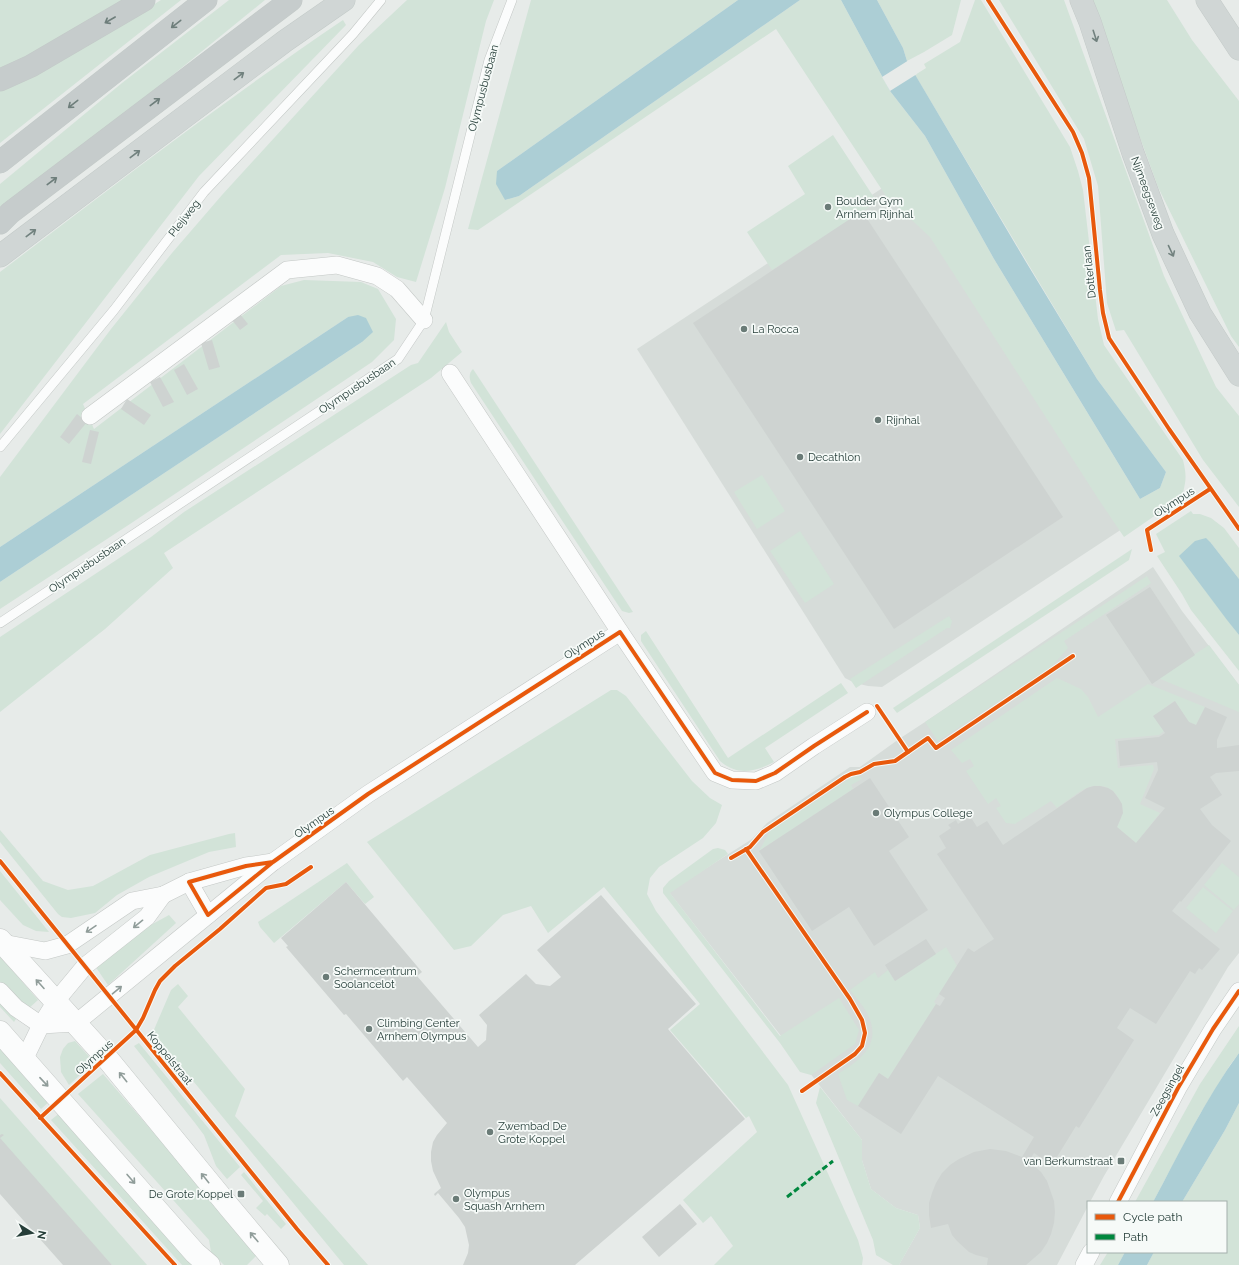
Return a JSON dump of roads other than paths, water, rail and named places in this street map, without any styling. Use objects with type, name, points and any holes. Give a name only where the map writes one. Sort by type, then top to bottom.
[{"type":"highway","points":[[0,80],[31,66],[144,0]]},
{"type":"highway","points":[[0,162],[206,0]]},
{"type":"highway","points":[[0,223],[10,213],[291,0]]},
{"type":"main road","points":[[0,256],[285,41],[344,0]]},
{"type":"main road","name":"Nijmeegseweg","points":[[1081,0],[1090,22],[1133,153],[1163,234],[1200,313],[1239,374]]},
{"type":"main road","points":[[1207,0],[1239,49]]},
{"type":"street","points":[[90,416],[287,270],[337,266],[377,276],[397,289],[424,320]]},
{"type":"street","name":"Olympus","points":[[450,373],[620,632],[715,773],[732,780],[756,781],[775,773],[867,712]]},
{"type":"street","name":"Olympus","points":[[76,1023],[273,862],[368,794],[620,632]]},
{"type":"street","name":"Olympus","points":[[1,941],[45,951],[67,945],[132,901],[163,895],[190,882],[246,866],[273,862]]},
{"type":"street","points":[[190,882],[208,915]]},
{"type":"street","name":"Olympus","points":[[24,1060],[41,1025],[56,1001],[85,966],[147,917],[163,895]]},
{"type":"street","points":[[1,941],[106,1057],[278,1265]]},
{"type":"street","points":[[0,991],[16,1008],[41,1025],[76,1023]]},
{"type":"street","name":"Zeegsingel","points":[[1119,1201],[1178,1088],[1213,1028],[1239,991]]},
{"type":"street","points":[[0,1032],[208,1265]]},
{"type":"street","points":[[1084,1265],[1090,1253]]},
{"type":"lane","name":"Pleijweg","points":[[0,447],[114,310],[204,192],[353,34],[381,0]]},
{"type":"lane","name":"Olympusbusbaan","points":[[0,623],[398,359],[424,320],[489,60],[512,0]]},
{"type":"water","points":[[738,0],[800,0],[519,196],[505,200],[496,184],[497,171]]},
{"type":"water","points":[[841,0],[877,0],[903,48],[907,61],[1097,379],[1166,472],[1160,488],[1140,499],[994,259],[925,136],[890,91]]},
{"type":"water","points":[[358,315],[366,318],[373,332],[362,342],[0,582],[0,547],[348,317]]},
{"type":"water","points":[[1206,538],[1239,579],[1239,635],[1179,556],[1195,541]]},
{"type":"water","points":[[1239,1053],[1239,1103],[1225,1130],[1183,1201],[1154,1201],[1204,1107]]},
{"type":"water","points":[[1124,1253],[1153,1253],[1147,1265],[1118,1265]]},
{"type":"place","name":"Boulder Gym Arnhem Rijnhal","points":[[828,207]]},
{"type":"place","name":"La Rocca","points":[[744,329]]},
{"type":"place","name":"Rijnhal","points":[[878,420]]},
{"type":"place","name":"Decathlon","points":[[800,457]]},
{"type":"place","name":"Olympus College","points":[[876,813]]},
{"type":"place","name":"Schermcentrum Soolancelot","points":[[326,977]]},
{"type":"place","name":"Climbing Center Arnhem Olympus","points":[[369,1029]]},
{"type":"place","name":"Zwembad De Grote Koppel","points":[[490,1132]]},
{"type":"place","name":"van Berkumstraat","points":[[1121,1161]]},
{"type":"place","name":"De Grote Koppel","points":[[241,1194]]},
{"type":"place","name":"Olympus Squash Arnhem","points":[[456,1199]]}]
